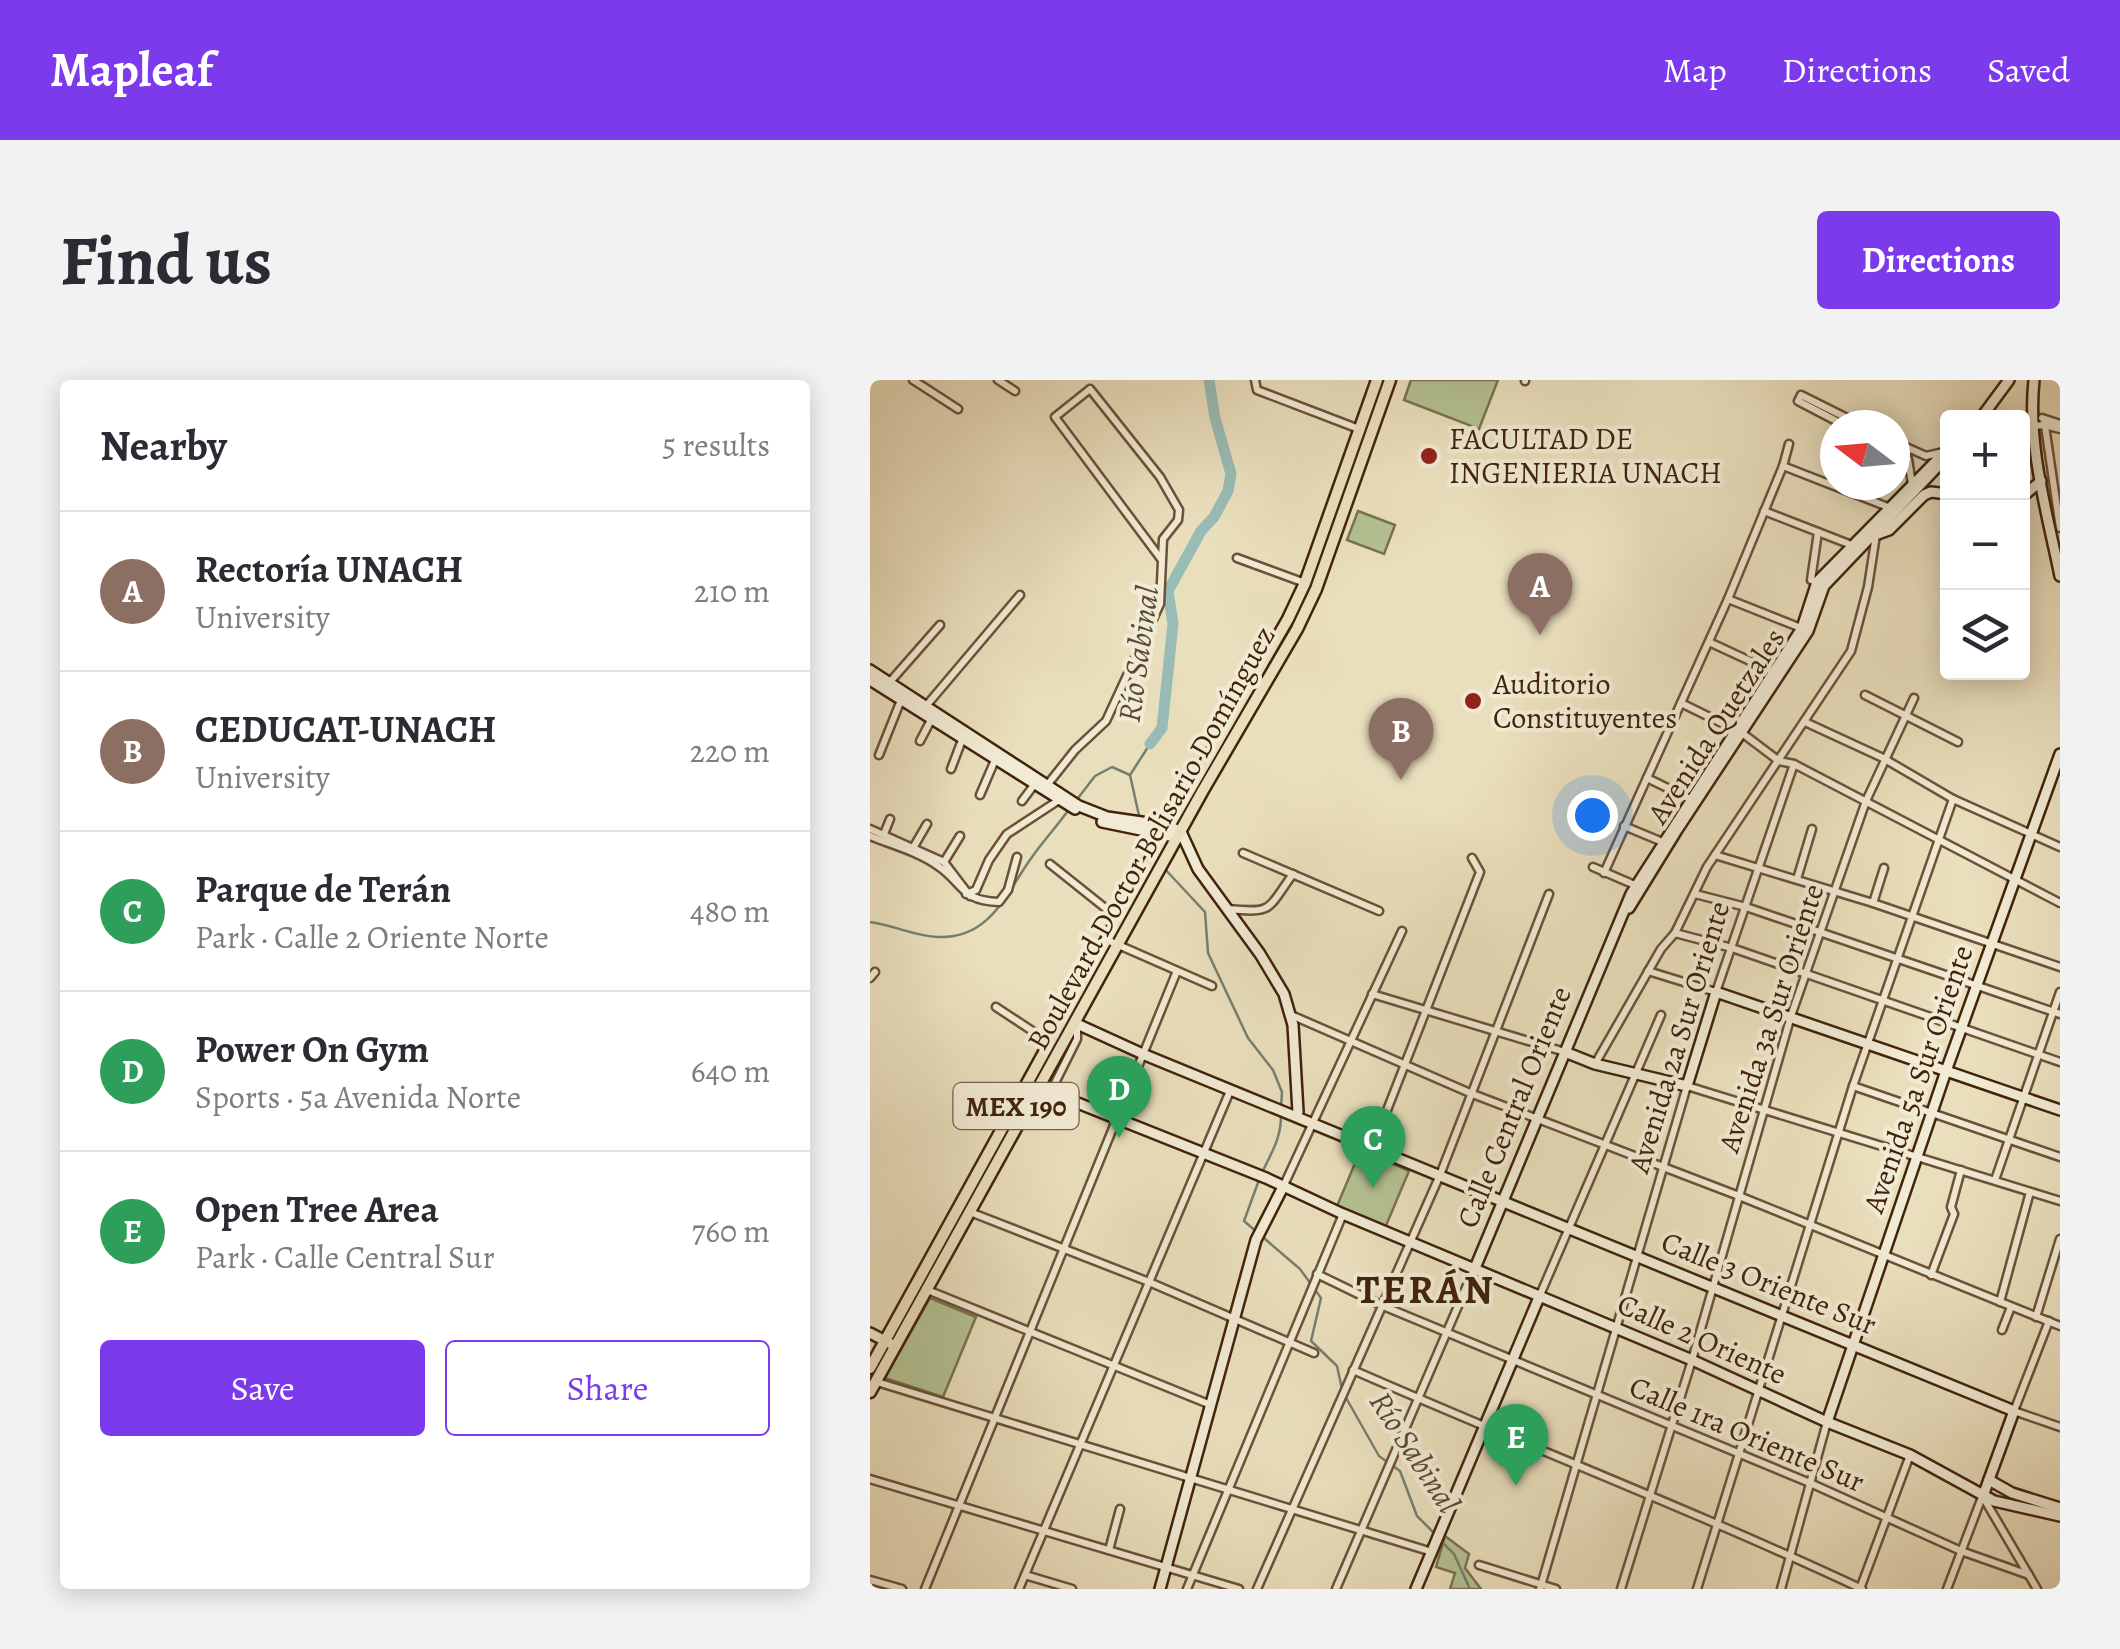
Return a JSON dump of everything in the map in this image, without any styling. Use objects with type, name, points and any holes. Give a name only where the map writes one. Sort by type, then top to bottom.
[{"type":"main road","name":"Boulevard Doctor Belisario Domínguez","points":[[884,1347],[1165,834],[1278,638],[1305,583],[1377,380]]},
{"type":"main road","name":"Boulevard Doctor Belisario Domínguez","points":[[884,1347],[925,1289],[1045,1091],[1120,945],[1297,629],[1316,589],[1390,380]]},
{"type":"main road","points":[[1987,410],[2009,380]]},
{"type":"main road","points":[[2034,380],[2033,411],[2041,423],[2060,576]]},
{"type":"main road","points":[[1817,583],[1940,458]]},
{"type":"main road","points":[[1817,583],[1876,535],[1940,459]]},
{"type":"main road","points":[[2030,491],[2046,480]]},
{"type":"main road","points":[[1876,535],[1888,530],[1924,495],[1940,493]]},
{"type":"main road","name":"Avenida Quetzales","points":[[1608,944],[1666,843],[1805,630],[1817,583]]},
{"type":"main road","points":[[870,670],[1048,784],[1065,801]]},
{"type":"main road","points":[[870,680],[1034,785],[1103,822],[1150,826],[1179,840],[1274,975],[1291,1015],[1296,1113]]},
{"type":"main road","name":"Avenida Quetzales","points":[[1666,843],[1690,799],[1739,732]]},
{"type":"main road","name":"Avenida 5a Sur Oriente","points":[[1827,1422],[2060,754]]},
{"type":"main road","points":[[1150,826],[1181,806]]},
{"type":"main road","name":"Calle Central Oriente","points":[[1475,1268],[1608,944]]},
{"type":"main road","points":[[1716,992],[2060,1110]]},
{"type":"main road","name":"Avenida 2a Sur Oriente","points":[[1687,1086],[1716,992]]},
{"type":"main road","points":[[1057,1034],[1077,1024],[1074,1002]]},
{"type":"main road","name":"Calle 3 Oriente Sur","points":[[1077,1024],[1144,1055],[1296,1113],[2014,1411]]},
{"type":"main road","points":[[1564,1052],[1595,1064],[1687,1086]]},
{"type":"main road","name":"Calle 2 Oriente","points":[[1045,1091],[1266,1178],[1342,1214],[1692,1360],[1910,1455],[1982,1496],[2060,1516]]},
{"type":"main road","points":[[1160,1589],[1256,1240],[1264,1218],[1284,1186]]},
{"type":"main road","points":[[1416,1589],[1540,1295]]},
{"type":"main road","points":[[870,1333],[884,1347]]},
{"type":"main road","name":"MEX 190","points":[[870,1368],[884,1347]]},
{"type":"main road","name":"MEX 190","points":[[873,1387],[884,1347]]},
{"type":"main road","points":[[1982,1496],[2014,1411]]},
{"type":"main road","points":[[1989,1480],[2060,1508]]},
{"type":"main road","points":[[1982,1496],[2012,1492]]},
{"type":"street","points":[[913,380],[958,409]]},
{"type":"street","points":[[998,380],[1015,391]]},
{"type":"street","points":[[1255,380],[1258,390],[1360,429]]},
{"type":"street","points":[[1048,784],[1075,750],[1106,721],[1160,604],[1163,539],[1178,520],[1178,510],[1144,455],[1090,389],[1056,417],[1161,558]]},
{"type":"street","points":[[1800,395],[1847,423],[1798,401],[1800,395]]},
{"type":"street","points":[[2041,423],[2060,426]]},
{"type":"street","points":[[1604,873],[1728,599],[1789,444]]},
{"type":"street","points":[[1910,449],[1926,456],[1940,453]]},
{"type":"street","points":[[1783,466],[1888,508]]},
{"type":"street","points":[[1910,472],[1912,484]]},
{"type":"street","points":[[2046,480],[2060,528]]},
{"type":"street","points":[[1764,510],[1854,546]]},
{"type":"street","points":[[1817,583],[1818,532]]},
{"type":"street","points":[[1595,1064],[1660,949],[1675,933],[1702,876],[1851,650],[1868,587],[1876,535]]},
{"type":"street","points":[[1237,558],[1305,583]]},
{"type":"street","points":[[925,707],[1020,596]]},
{"type":"street","points":[[1728,599],[1805,630]]},
{"type":"street","points":[[889,683],[940,626]]},
{"type":"street","points":[[1708,642],[1776,673]]},
{"type":"street","points":[[1865,695],[1958,742]]},
{"type":"street","name":"Avenida 3a Sur Oriente","points":[[1622,1589],[1792,1016],[1866,801],[1914,698]]},
{"type":"street","points":[[879,755],[901,700]]},
{"type":"street","points":[[1681,704],[1739,732],[1779,761],[1794,764],[2060,903]]},
{"type":"street","points":[[920,740],[932,720]]},
{"type":"street","points":[[1805,722],[1884,758],[1953,799],[2060,847]]},
{"type":"street","points":[[951,769],[962,740]]},
{"type":"street","points":[[980,795],[994,760]]},
{"type":"street","name":"Avenida 2a Sur Oriente","points":[[1716,992],[1794,764]]},
{"type":"street","points":[[1647,778],[1690,799]]},
{"type":"street","points":[[1022,801],[1034,785]]},
{"type":"street","points":[[1696,1589],[1866,1045],[1953,799]]},
{"type":"street","points":[[968,895],[976,890],[1006,834],[1065,801]]},
{"type":"street","points":[[884,834],[890,819]]},
{"type":"street","points":[[913,848],[927,824]]},
{"type":"street","points":[[1624,826],[1666,843]]},
{"type":"street","points":[[1797,878],[1812,829]]},
{"type":"street","points":[[870,832],[944,862],[968,895]]},
{"type":"street","points":[[870,832],[884,834],[913,848],[939,866],[968,895],[999,902],[1008,890],[1017,857]]},
{"type":"street","points":[[944,862],[960,836]]},
{"type":"street","points":[[1243,853],[1379,911]]},
{"type":"street","points":[[1715,855],[1797,878],[2060,968]]},
{"type":"street","points":[[1373,1146],[1480,872],[1472,858]]},
{"type":"street","points":[[1050,864],[1119,919]]},
{"type":"street","points":[[1592,867],[1639,887]]},
{"type":"street","points":[[1873,903],[1884,868]]},
{"type":"street","points":[[1225,908],[1261,912],[1292,874]]},
{"type":"street","points":[[1257,1589],[1440,1174],[1549,894]]},
{"type":"street","points":[[1695,894],[1746,907],[2056,1013]]},
{"type":"street","points":[[1284,1186],[1402,931]]},
{"type":"street","points":[[1675,933],[1732,948],[2060,1062]]},
{"type":"street","points":[[1107,940],[1212,986]]},
{"type":"street","points":[[925,1589],[1177,971]]},
{"type":"street","points":[[1648,972],[1716,992]]},
{"type":"street","points":[[1995,1180],[2056,1013],[2060,992]]},
{"type":"street","points":[[1370,994],[1564,1052]]},
{"type":"street","points":[[996,1007],[1037,1034],[1057,1034]]},
{"type":"street","points":[[1291,1015],[1470,1093],[1739,1196],[2060,1326]]},
{"type":"street","points":[[1540,1295],[1661,1015]]},
{"type":"street","points":[[1687,1086],[2060,1201]]},
{"type":"street","name":"Avenida 2a Sur Oriente","points":[[1541,1587],[1687,1086]]},
{"type":"street","points":[[1853,1086],[2060,1157]]},
{"type":"street","points":[[1019,1589],[1230,1090]]},
{"type":"street","points":[[1931,1275],[1946,1230],[1951,1226],[1951,1207],[1961,1170]]},
{"type":"street","points":[[2000,1302],[2030,1192]]},
{"type":"street","points":[[969,1211],[1237,1318],[1314,1353]]},
{"type":"street","points":[[1187,1589],[1342,1214]]},
{"type":"street","points":[[2036,1317],[2060,1239]]},
{"type":"street","name":"Calle Central Oriente","points":[[1336,1589],[1475,1268]]},
{"type":"street","name":"Calle 1ra Oriente Sur","points":[[1317,1276],[1961,1551],[2029,1575]]},
{"type":"street","points":[[925,1289],[1211,1405]]},
{"type":"street","points":[[2002,1330],[2011,1306]]},
{"type":"street","points":[[2048,1322],[2014,1411],[2060,1427]]},
{"type":"street","points":[[1352,1374],[1790,1554],[1861,1589],[1910,1455]]},
{"type":"street","points":[[873,1387],[995,1420],[1291,1511],[1434,1548]]},
{"type":"street","points":[[1781,1589],[1827,1422]]},
{"type":"street","points":[[870,1479],[1239,1589]]},
{"type":"street","points":[[1947,1589],[1982,1496]]},
{"type":"street","points":[[1982,1496],[2037,1589]]},
{"type":"street","points":[[1109,1550],[1120,1509]]},
{"type":"street","points":[[1479,1566],[1556,1589]]},
{"type":"street","points":[[1025,1575],[1072,1589]]},
{"type":"street","points":[[870,1580],[902,1589]]},
{"type":"green space","points":[[1411,380],[1498,380],[1479,429],[1404,400]]},
{"type":"green space","points":[[1358,511],[1395,525],[1384,554],[1347,540]]},
{"type":"green space","points":[[1361,1149],[1409,1171],[1385,1228],[1337,1206]]},
{"type":"green space","points":[[930,1298],[976,1317],[943,1397],[885,1378]]},
{"type":"green space","points":[[1445,1536],[1469,1554],[1465,1568],[1481,1589],[1450,1589],[1455,1573],[1436,1567]]},
{"type":"waterway","name":"Río Sabinal","points":[[1150,744],[1162,728],[1173,624],[1168,591],[1201,531],[1214,517],[1228,491],[1231,474],[1209,380]]},
{"type":"waterway","name":"Río Sabinal","points":[[1140,820],[1130,775],[1150,744]]},
{"type":"waterway","points":[[1075,802],[1095,776],[1112,767],[1130,775]]},
{"type":"waterway","points":[[870,922],[938,937],[971,930],[1005,899],[1070,808]]},
{"type":"waterway","name":"Río Sabinal","points":[[1142,832],[1151,847]]},
{"type":"waterway","name":"Río Sabinal","points":[[1163,867],[1205,912],[1208,953],[1248,1038],[1273,1070],[1282,1092],[1281,1108]]},
{"type":"waterway","name":"Río Sabinal","points":[[1262,1173],[1277,1139],[1281,1116]]},
{"type":"waterway","name":"Río Sabinal","points":[[1259,1180],[1244,1221],[1300,1269],[1321,1298],[1311,1341],[1337,1366],[1342,1389]]},
{"type":"waterway","name":"Río Sabinal","points":[[1345,1396],[1379,1456],[1400,1471],[1417,1516],[1435,1534]]},
{"type":"waterway","name":"Río Sabinal","points":[[1440,1540],[1454,1554],[1470,1589]]},
{"type":"place","name":"FACULTAD DE INGENIERIA UNACH","points":[[1429,456]]},
{"type":"place","name":"Rectoría UNACH","points":[[1540,635]]},
{"type":"place","name":"Auditorio Constituyentes","points":[[1473,701]]},
{"type":"place","name":"CEDUCAT-UNACH","points":[[1401,780]]},
{"type":"place","name":"Power On Gym","points":[[1119,1138]]},
{"type":"place","name":"Parque de Terán","points":[[1373,1188]]},
{"type":"place","name":"Open Tree Area","points":[[1516,1486]]},
{"type":"district","name":"TERÁN","points":[[1426,1289]]}]
